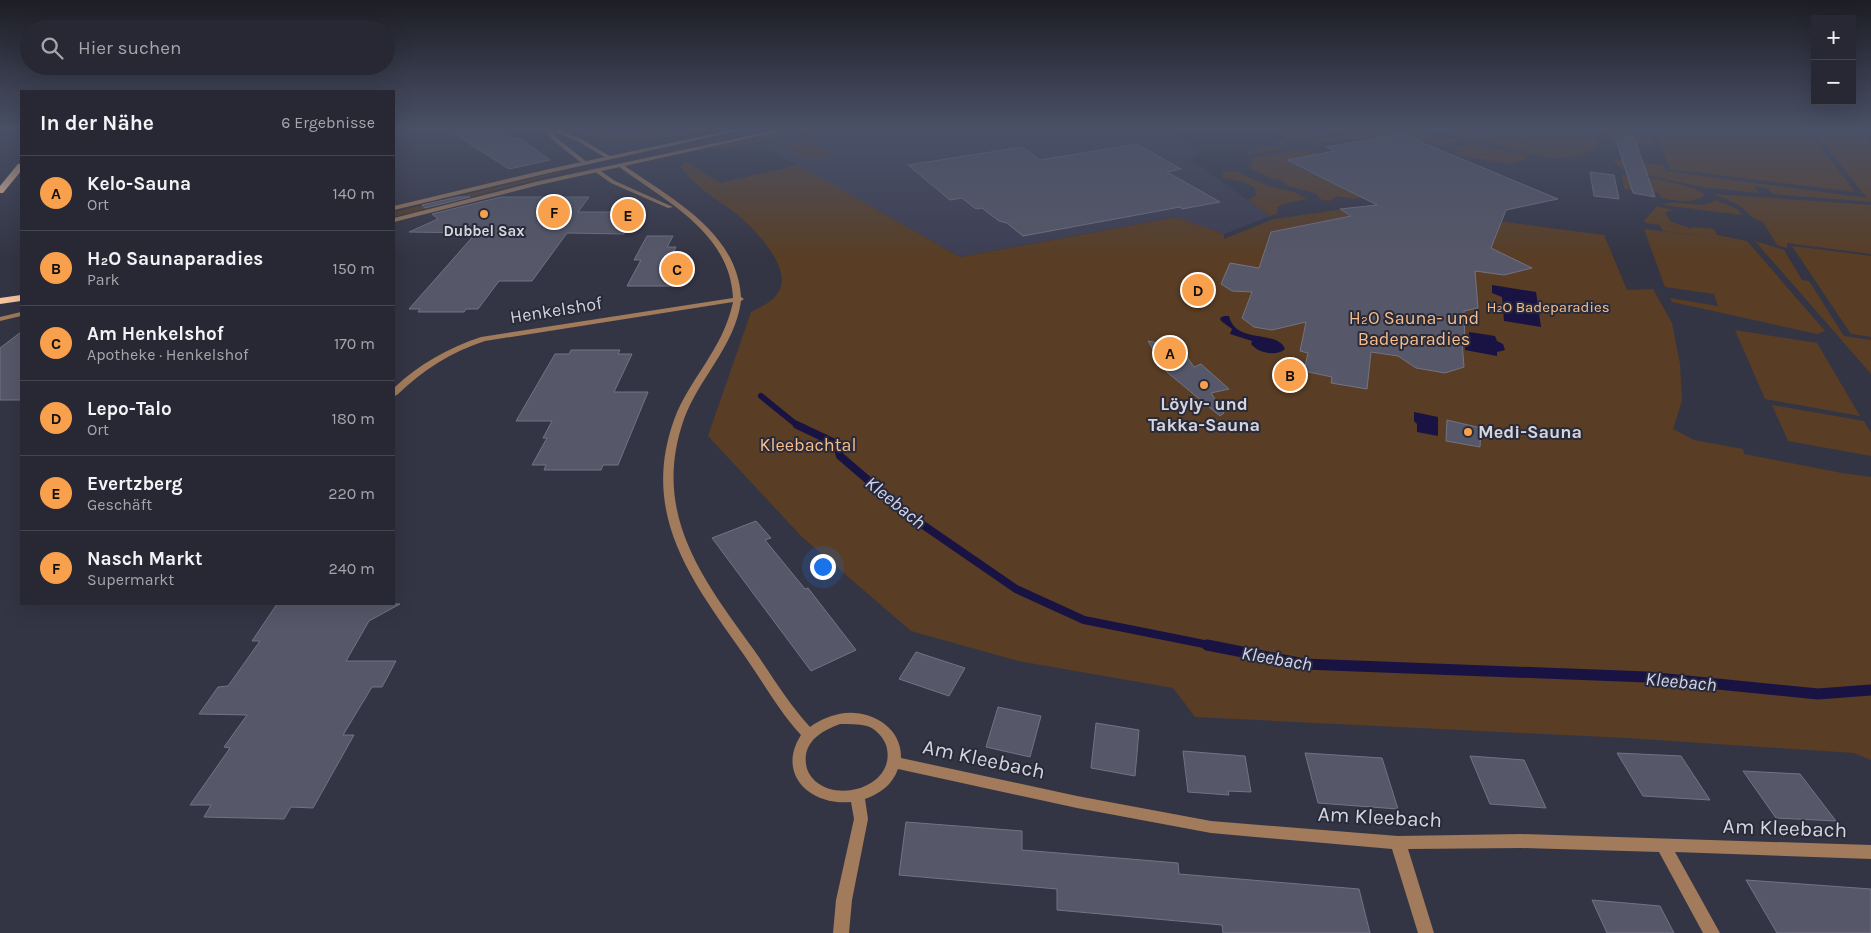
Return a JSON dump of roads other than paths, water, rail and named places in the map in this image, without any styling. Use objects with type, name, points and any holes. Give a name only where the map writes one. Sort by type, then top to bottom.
[{"type":"main road","points":[[0,191],[16,172]]},
{"type":"main road","points":[[0,302],[20,298]]},
{"type":"street","points":[[395,208],[549,172]]},
{"type":"street","points":[[395,220],[590,172]]},
{"type":"street","points":[[598,172],[613,182],[687,215]]},
{"type":"street","points":[[629,172],[702,226],[725,253],[738,286],[740,299],[726,339],[695,387],[678,423],[670,457],[668,492],[675,527],[688,558],[720,613],[786,710],[809,735]]},
{"type":"street","name":"Henkelshof","points":[[395,392],[417,371],[431,362],[462,346],[484,339],[740,299]]},
{"type":"street","points":[[0,319],[20,314]]},
{"type":"street","points":[[840,719],[858,719],[874,724],[887,733],[894,747],[894,762],[890,773],[882,783],[871,791],[840,797],[823,793],[810,785],[801,774],[798,761],[801,747],[809,735],[823,724],[840,719]]},
{"type":"street","name":"Am Kleebach","points":[[894,762],[1078,802],[1211,827],[1398,842],[1521,841],[1871,852]]},
{"type":"street","points":[[841,933],[844,900],[861,819],[857,795]]},
{"type":"street","points":[[1398,842],[1426,933]]},
{"type":"street","points":[[1663,845],[1712,933]]},
{"type":"waterway","name":"Kleebach","points":[[761,396],[798,426]]},
{"type":"waterway","name":"Kleebach","points":[[797,425],[837,444],[840,456],[910,516],[1016,589],[1084,620],[1214,646]]},
{"type":"waterway","name":"Kleebach","points":[[1207,645],[1304,664],[1647,677],[1818,694],[1871,690]]},
{"type":"place","name":"Nasch Markt","points":[[554,212]]},
{"type":"place","name":"Dubbel Sax","points":[[484,214]]},
{"type":"place","name":"Evertzberg","points":[[628,215]]},
{"type":"place","name":"Am Henkelshof","points":[[677,269]]},
{"type":"place","name":"Lepo-Talo","points":[[1198,290]]},
{"type":"place","name":"Kelo-Sauna","points":[[1170,353]]},
{"type":"place","name":"H₂O Saunaparadies","points":[[1290,375]]},
{"type":"place","name":"Löyly- und Takka-Sauna","points":[[1204,385]]},
{"type":"place","name":"Medi-Sauna","points":[[1468,432]]},
{"type":"park label","name":"H₂O Badeparadies","points":[[1548,307]]},
{"type":"park label","name":"H₂O Sauna- und Badeparadies","points":[[1414,328]]},
{"type":"park label","name":"Kleebachtal","points":[[808,445]]}]
